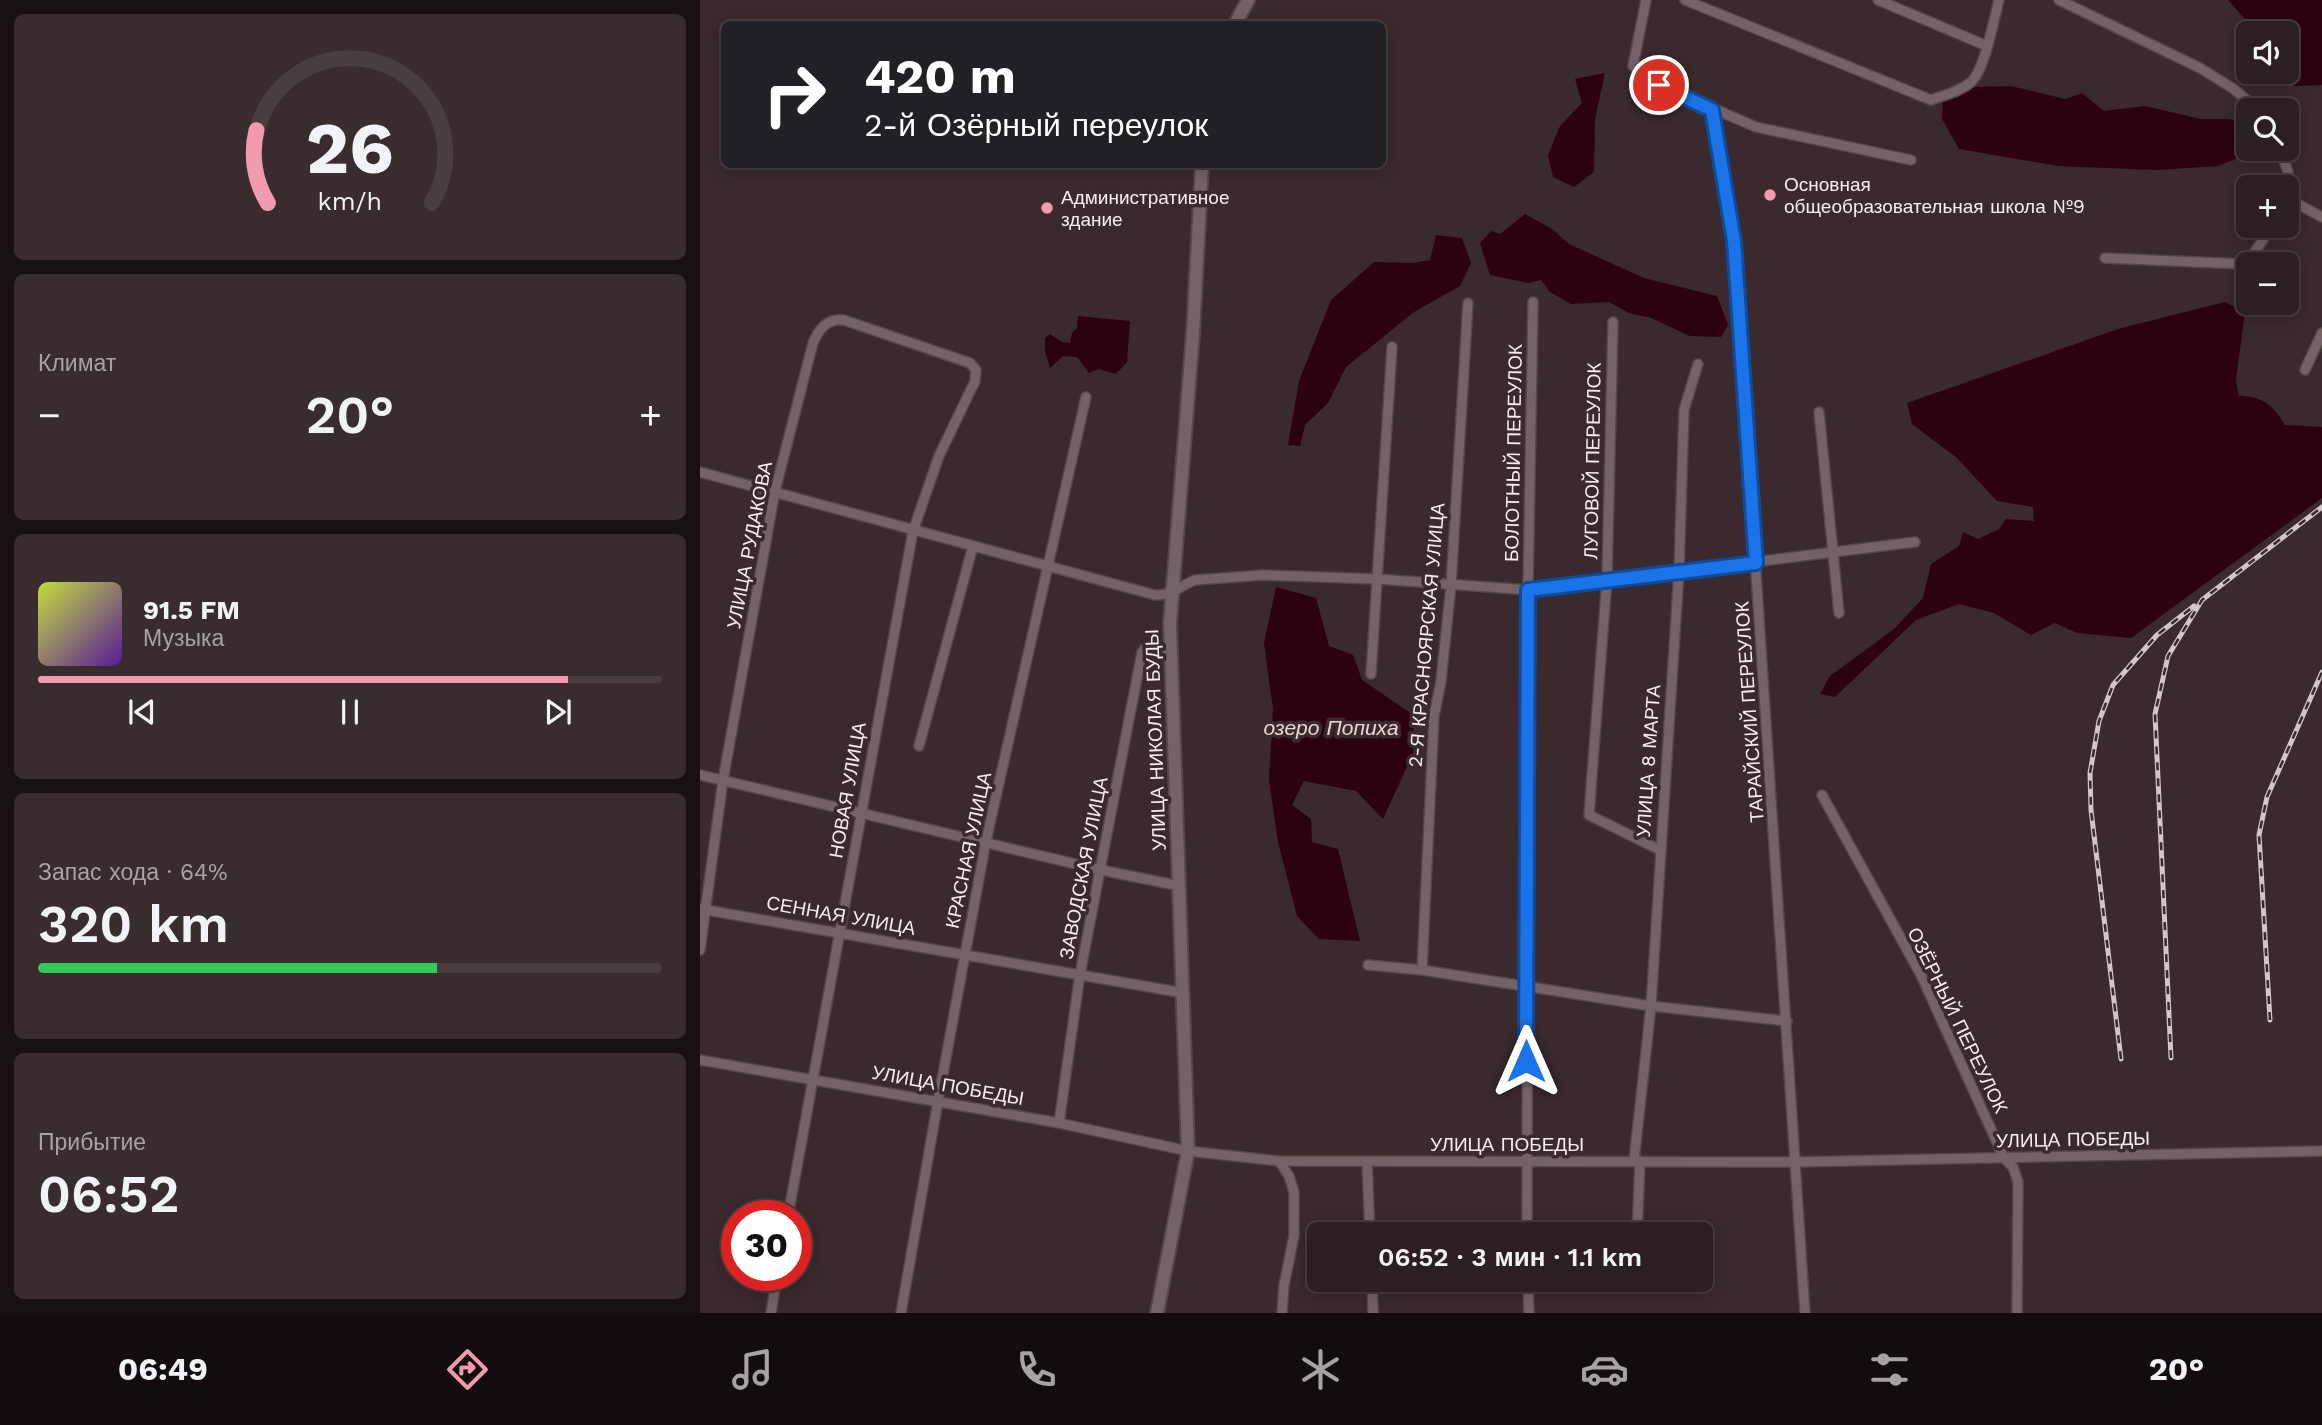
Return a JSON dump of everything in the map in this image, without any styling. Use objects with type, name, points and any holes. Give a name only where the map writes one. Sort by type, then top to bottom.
[{"type":"street","points":[[1236,21],[1248,0]]},
{"type":"street","points":[[1646,0],[1633,66],[1659,85],[1756,127],[1911,160]]},
{"type":"street","points":[[1685,0],[1931,100],[1976,76],[1999,0]]},
{"type":"street","points":[[1878,0],[1987,46]]},
{"type":"street","points":[[2059,0],[2200,68],[2244,98]]},
{"type":"street","name":"ТАРАЙСКИЙ ПЕРЕУЛОК","points":[[1712,110],[1734,241],[1805,1313]]},
{"type":"street","name":"УЛИЦА НИКОЛАЯ БУДЫ","points":[[1157,1313],[1188,1151],[1171,594],[1193,333],[1202,168]]},
{"type":"street","points":[[2299,205],[2322,217]]},
{"type":"street","points":[[2105,258],[2243,264],[2264,238]]},
{"type":"street","name":"БОЛОТНЫЙ ПЕРЕУЛОК","points":[[1527,1222],[1528,590],[1533,302]]},
{"type":"street","name":"2-Я КРАСНОЯРСКАЯ УЛИЦА","points":[[1422,970],[1434,716],[1441,681],[1451,585],[1468,303]]},
{"type":"street","name":"УЛИЦА РУДАКОВА","points":[[700,950],[723,780],[775,491],[817,334],[829,322],[844,320],[970,363],[976,370],[975,382]]},
{"type":"street","name":"ЛУГОВОЙ ПЕРЕУЛОК","points":[[1612,322],[1607,579],[1589,815],[1660,850]]},
{"type":"street","points":[[2305,370],[2322,334]]},
{"type":"street","points":[[1371,674],[1391,347]]},
{"type":"street","name":"УЛИЦА 8 МАРТА","points":[[1637,1222],[1637,1161],[1651,1006],[1679,571],[1684,410],[1698,364]]},
{"type":"street","name":"НОВАЯ УЛИЦА","points":[[791,1200],[913,531],[939,456],[975,382]]},
{"type":"street","name":"КРАСНАЯ УЛИЦА","points":[[901,1313],[937,1101],[986,841],[1086,397]]},
{"type":"street","points":[[1819,412],[1839,613]]},
{"type":"street","points":[[700,472],[1155,595],[1171,594],[1195,580],[1263,575],[1377,579],[1528,590],[1915,542]]},
{"type":"street","points":[[919,746],[972,546]]},
{"type":"street","name":"ЗАВОДСКАЯ УЛИЦА","points":[[1059,1123],[1080,974],[1142,652],[1146,647],[1171,649]]},
{"type":"street","points":[[700,775],[1101,870],[1180,886]]},
{"type":"street","name":"ОЗЁРНЫЙ ПЕРЕУЛОК","points":[[1822,795],[1921,975],[2004,1157],[2013,1167],[2018,1182],[2017,1313]]},
{"type":"street","name":"СЕННАЯ УЛИЦА","points":[[704,909],[1184,993]]},
{"type":"street","points":[[1368,965],[1422,970],[1651,1006],[1787,1021]]},
{"type":"street","name":"УЛИЦА ПОБЕДЫ","points":[[700,1060],[1059,1123],[1188,1151],[1279,1161],[1797,1162],[2322,1151]]},
{"type":"street","points":[[1279,1161],[1289,1176],[1294,1192],[1294,1236],[1284,1285],[1282,1313]]},
{"type":"street","points":[[1367,1162],[1370,1222]]},
{"type":"street","points":[[771,1313],[775,1291]]},
{"type":"street","points":[[1372,1292],[1373,1313]]},
{"type":"street","points":[[1528,1292],[1529,1313]]},
{"type":"water","points":[[2228,0],[2322,0],[2322,85],[2293,84],[2299,84],[2299,21],[2245,21]]},
{"type":"water","points":[[1605,73],[1595,119],[1594,172],[1574,187],[1553,177],[1548,155],[1560,126],[1582,103],[1575,79]]},
{"type":"water","points":[[2011,86],[2065,99],[2082,93],[2104,111],[2145,106],[2201,119],[2230,119],[2236,122],[2236,159],[2218,166],[2157,170],[2058,166],[1959,149],[1942,119],[1943,99],[1972,87]]},
{"type":"water","points":[[1525,214],[1552,229],[1569,244],[1644,278],[1717,296],[1728,325],[1721,337],[1690,336],[1651,318],[1629,313],[1609,302],[1571,304],[1550,292],[1541,280],[1528,283],[1490,275],[1480,243],[1491,231],[1500,234]]},
{"type":"water","points":[[1436,235],[1462,238],[1471,263],[1460,286],[1414,312],[1346,367],[1328,403],[1305,425],[1300,446],[1288,445],[1299,381],[1331,300],[1374,262],[1412,263],[1430,260]]},
{"type":"water","points":[[2225,302],[2236,308],[2236,315],[2245,315],[2236,380],[2239,396],[2266,403],[2285,425],[2322,427],[2322,498],[2131,638],[2077,633],[2055,623],[2031,635],[1994,613],[1959,604],[1916,620],[1835,697],[1820,694],[1830,676],[1894,629],[1923,598],[1931,564],[1959,546],[1963,532],[1978,539],[1999,529],[2006,519],[2034,521],[2033,507],[1997,501],[1957,458],[1912,424],[1907,403],[2118,329]]},
{"type":"water","points":[[1078,316],[1130,321],[1127,362],[1116,374],[1099,369],[1089,373],[1077,357],[1063,356],[1050,368],[1045,351],[1045,338],[1050,334],[1062,342],[1070,343],[1072,333],[1077,328]]},
{"type":"water","name":"озеро Попиха","points":[[1276,587],[1316,598],[1329,646],[1353,655],[1362,680],[1412,714],[1415,749],[1383,819],[1356,791],[1304,781],[1292,805],[1311,819],[1312,842],[1338,849],[1360,941],[1319,939],[1297,916],[1278,842],[1269,780],[1273,709],[1264,643]]},
{"type":"railway","points":[[2171,1058],[2155,714],[2168,656],[2202,600],[2322,507]]},
{"type":"railway","points":[[2121,1059],[2091,810],[2090,773],[2099,721],[2113,685],[2157,635],[2194,606]]},
{"type":"railway","points":[[2270,1020],[2259,835],[2267,797],[2322,672]]},
{"type":"place","name":"Основная общеобразовательная школа №9","points":[[1770,195]]},
{"type":"place","name":"Административное здание","points":[[1047,208]]},
{"type":"route","points":[[1526,1061],[1528,590],[1756,563],[1734,241],[1712,110],[1659,85]]}]
